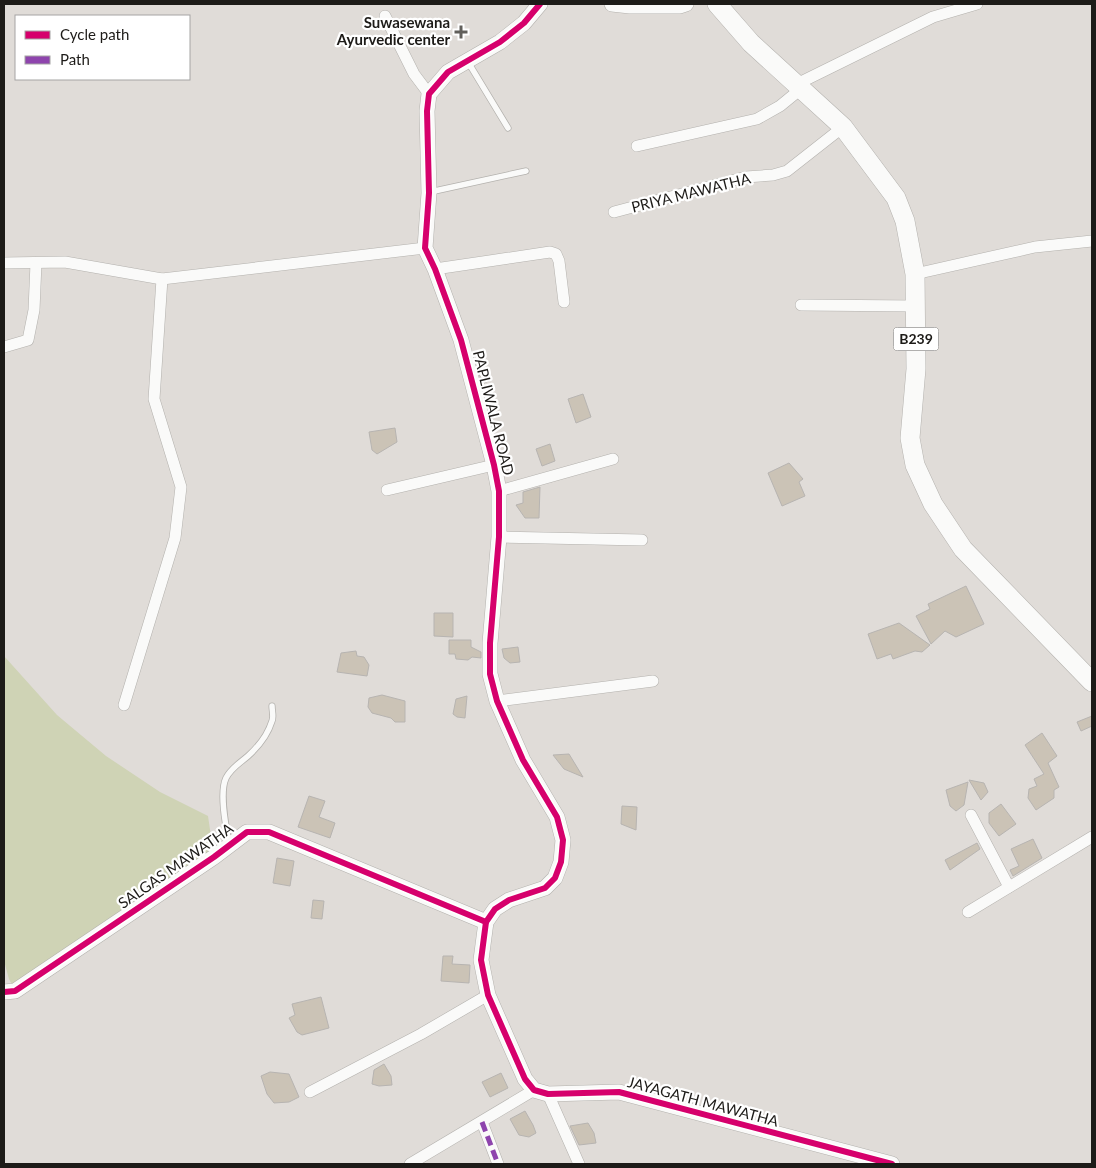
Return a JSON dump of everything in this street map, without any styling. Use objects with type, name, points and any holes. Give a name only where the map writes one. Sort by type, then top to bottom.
[{"type":"main road","name":"B239","points":[[718,4],[751,43],[843,127],[896,198],[905,221],[915,274],[916,369],[910,438],[915,465],[933,504],[963,549],[1092,682]]},
{"type":"street","points":[[385,16],[414,74],[429,94],[448,72],[500,42],[524,23],[540,4]]},
{"type":"street","points":[[612,4],[680,6],[686,4]]},
{"type":"street","points":[[637,146],[757,119],[780,106],[800,86],[933,17],[978,4]]},
{"type":"street","name":"PAPLIWALA ROAD","points":[[429,94],[427,111],[429,193],[425,248],[435,269],[461,340],[499,491],[499,537],[490,643],[490,674],[497,701],[523,760],[557,816],[563,840],[561,862],[555,878],[545,888],[509,900],[495,908],[486,922]]},
{"type":"street","name":"PRIYA MAWATHA","points":[[614,212],[746,177],[773,175],[787,171],[843,127]]},
{"type":"street","points":[[915,274],[1035,247],[1092,241]]},
{"type":"street","points":[[4,263],[66,262],[162,279],[425,248]]},
{"type":"street","points":[[435,269],[550,252],[556,254],[559,261],[564,302]]},
{"type":"street","points":[[4,346],[28,340],[34,310],[36,263]]},
{"type":"street","points":[[124,705],[175,538],[181,487],[154,399],[162,279]]},
{"type":"street","points":[[802,305],[915,306]]},
{"type":"street","points":[[499,491],[613,459]]},
{"type":"street","points":[[387,490],[494,465]]},
{"type":"street","points":[[499,537],[642,540]]},
{"type":"street","points":[[497,701],[653,681]]},
{"type":"street","points":[[971,815],[1009,887]]},
{"type":"street","name":"SALGAS MAWATHA","points":[[4,992],[15,991],[247,832],[269,832],[486,922]]},
{"type":"street","points":[[968,912],[1092,837]]},
{"type":"street","points":[[486,922],[481,960],[488,995],[525,1079],[541,1092],[579,1164]]},
{"type":"street","points":[[310,1092],[421,1034],[488,995]]},
{"type":"street","points":[[410,1164],[482,1122],[541,1092]]},
{"type":"street","name":"JAYAGATH MAWATHA","points":[[541,1092],[619,1092],[892,1164]]},
{"type":"street","points":[[482,1122],[498,1164]]},
{"type":"lane","points":[[467,61],[508,128]]},
{"type":"lane","points":[[429,193],[526,171]]},
{"type":"lane","points":[[230,845],[226,826],[224,790],[226,779],[234,767],[250,755],[263,740],[273,720],[272,706]]},
{"type":"green space","points":[[4,656],[57,715],[106,756],[160,792],[208,816],[214,857],[15,991],[9,979],[4,961]]},
{"type":"building","points":[[485,367],[491,380],[482,384],[478,369]]},
{"type":"building","points":[[583,394],[591,417],[576,423],[568,399]]},
{"type":"building","points":[[395,428],[397,442],[377,454],[372,450],[369,432]]},
{"type":"building","points":[[550,444],[555,461],[542,466],[536,449]]},
{"type":"building","points":[[789,463],[803,479],[799,482],[805,496],[782,506],[768,473]]},
{"type":"building","points":[[540,487],[539,518],[525,518],[516,505],[523,503],[523,492]]},
{"type":"building","points":[[966,586],[984,624],[956,637],[945,631],[931,644],[916,616],[930,609],[928,604]]},
{"type":"building","points":[[434,613],[453,613],[453,637],[434,636]]},
{"type":"building","points":[[899,623],[930,645],[922,652],[915,651],[893,659],[891,654],[877,659],[868,634]]},
{"type":"building","points":[[449,640],[471,640],[471,647],[481,652],[481,658],[456,659],[455,654],[449,654]]},
{"type":"building","points":[[518,647],[520,662],[510,663],[504,658],[502,649]]},
{"type":"building","points":[[356,651],[357,656],[364,657],[369,665],[367,676],[337,672],[341,653]]},
{"type":"building","points":[[382,695],[405,701],[405,722],[395,722],[391,718],[372,713],[368,707],[369,698]]},
{"type":"building","points":[[467,696],[465,718],[457,717],[453,714],[456,699]]},
{"type":"building","points":[[1092,716],[1092,726],[1081,731],[1077,722]]},
{"type":"building","points":[[1042,733],[1057,756],[1048,763],[1059,787],[1054,790],[1054,798],[1036,810],[1028,798],[1029,789],[1037,786],[1034,779],[1044,774],[1025,745]]},
{"type":"building","points":[[569,754],[583,777],[564,769],[553,755]]},
{"type":"building","points":[[969,780],[984,783],[988,792],[981,800]]},
{"type":"building","points":[[968,782],[964,805],[956,811],[950,806],[946,790]]},
{"type":"building","points":[[309,796],[325,801],[319,817],[335,823],[330,838],[298,827]]},
{"type":"building","points":[[1001,804],[1016,824],[999,836],[989,823],[989,813]]},
{"type":"building","points":[[622,806],[637,807],[636,830],[621,824]]},
{"type":"building","points":[[1033,839],[1042,858],[1013,876],[1010,870],[1019,866],[1011,849]]},
{"type":"building","points":[[977,843],[980,849],[950,870],[945,860]]},
{"type":"building","points":[[277,858],[294,861],[290,886],[273,883]]},
{"type":"building","points":[[313,900],[324,901],[322,919],[311,918]]},
{"type":"building","points":[[443,956],[453,956],[452,964],[470,965],[469,983],[441,981]]},
{"type":"building","points":[[321,997],[329,1028],[302,1035],[297,1032],[289,1018],[295,1015],[292,1004]]},
{"type":"building","points":[[384,1064],[391,1076],[392,1085],[379,1086],[372,1084],[374,1070]]},
{"type":"building","points":[[270,1072],[289,1074],[299,1097],[289,1102],[274,1103],[267,1094],[261,1076]]},
{"type":"building","points":[[501,1073],[508,1088],[490,1097],[482,1082]]},
{"type":"building","points":[[525,1111],[536,1133],[529,1137],[519,1135],[510,1119]]},
{"type":"building","points":[[588,1123],[594,1133],[596,1143],[579,1145],[570,1126]]},
{"type":"marked path","points":[[482,1122],[498,1164]]},
{"type":"cycle path","points":[[540,4],[524,23],[500,42],[448,72],[429,94],[427,111],[429,193],[425,248],[435,269],[461,340],[499,491],[499,537],[490,643],[490,674],[497,701],[523,760],[557,817],[563,840],[561,862],[555,878],[545,888],[509,900],[495,909],[486,922],[481,960],[488,995],[525,1079],[534,1090],[548,1094],[619,1092],[892,1164]]},
{"type":"cycle path","points":[[4,992],[15,991],[214,857],[247,832],[269,832],[486,922]]},
{"type":"place","name":"Suwasewana Ayurvedic center","points":[[461,32]]}]
